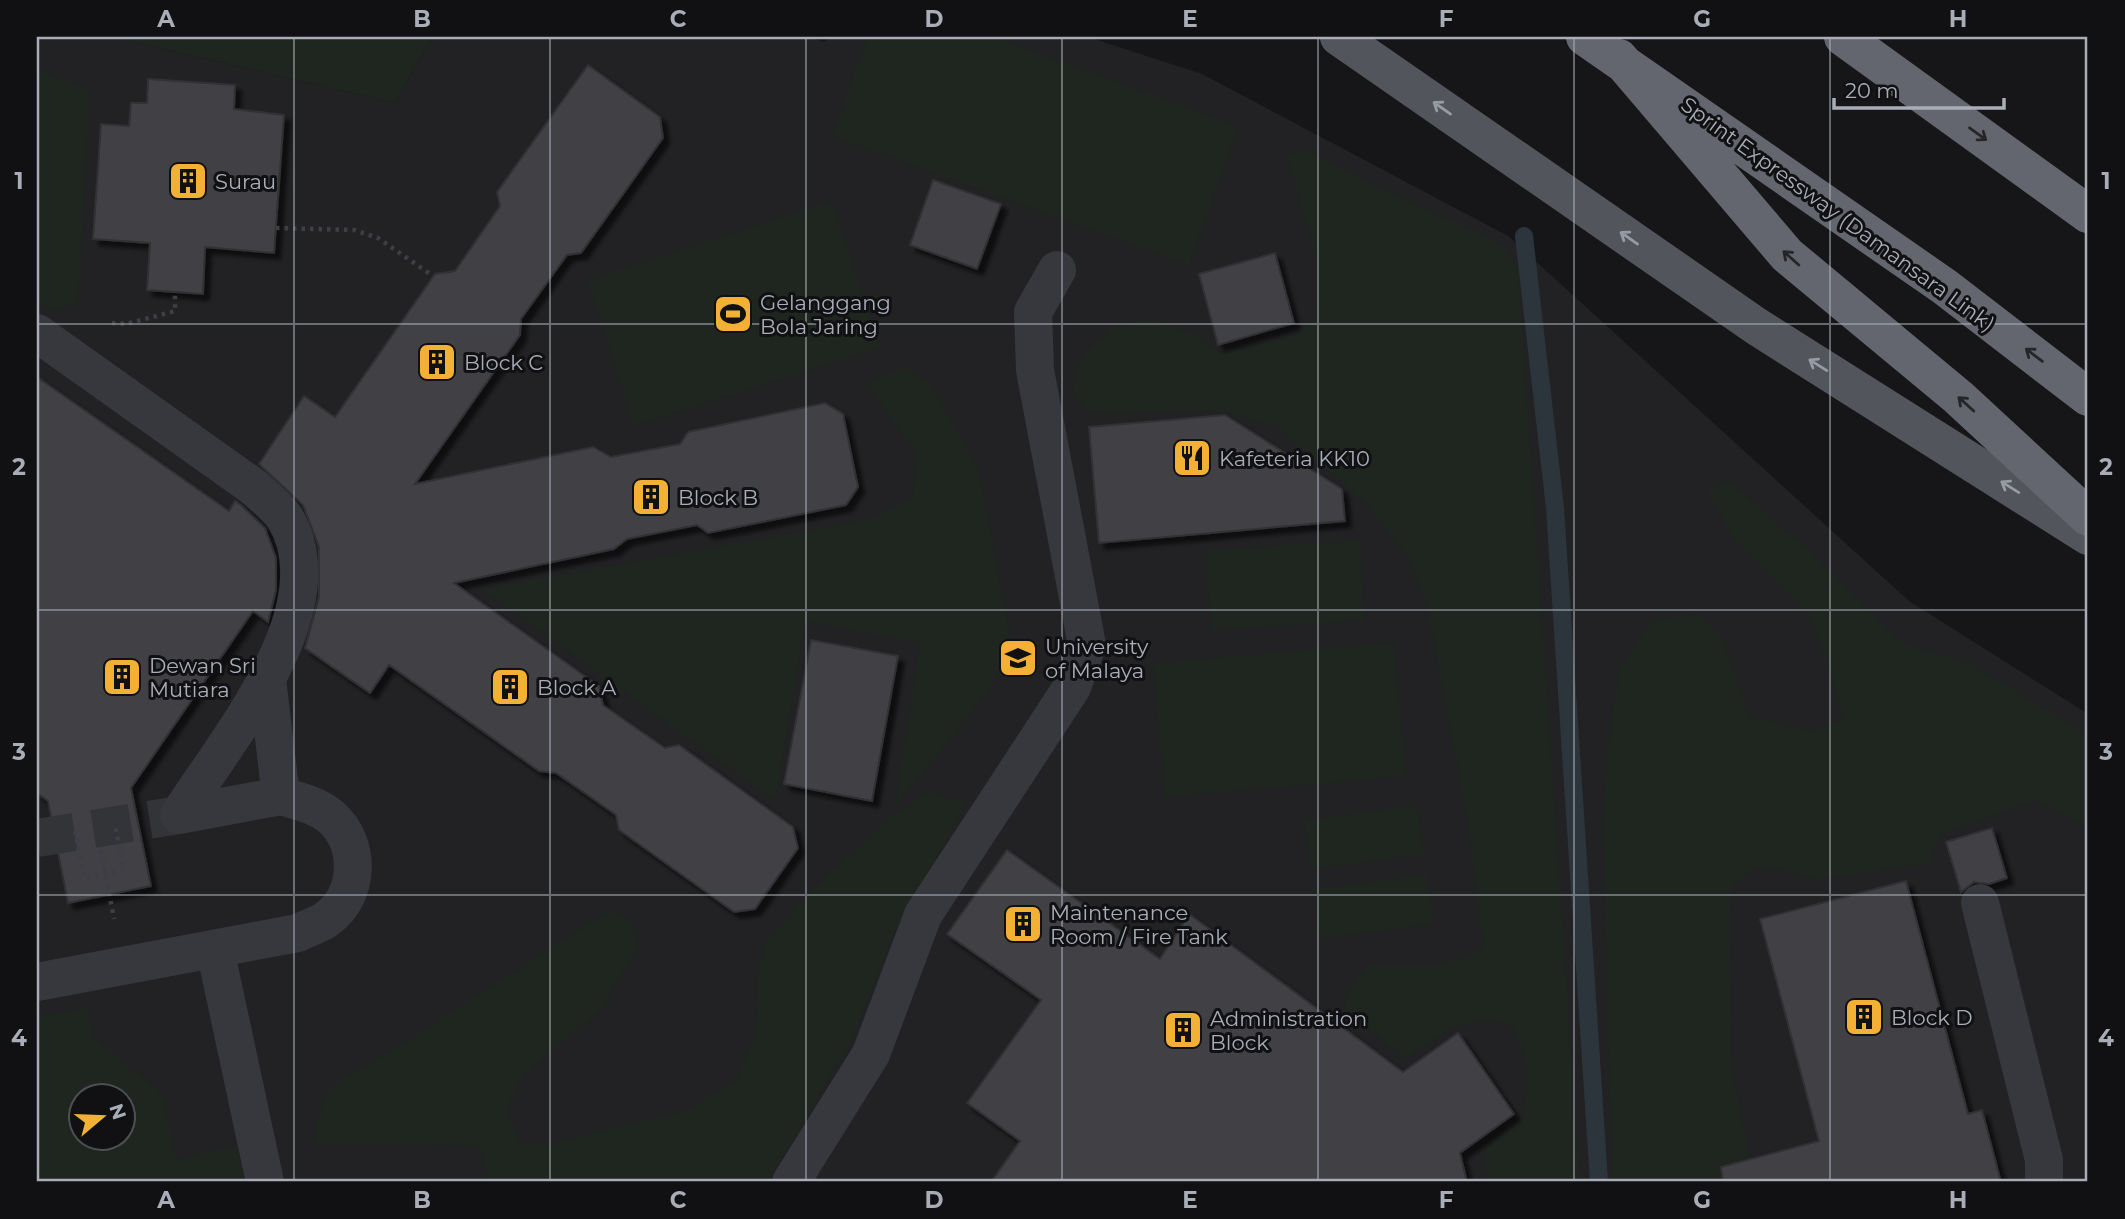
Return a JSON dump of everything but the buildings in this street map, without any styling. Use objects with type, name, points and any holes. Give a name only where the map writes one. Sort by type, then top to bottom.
[{"type":"highway","name":"Sprint Expressway (Damansara Link)","points":[[1585,37],[1619,58],[1945,287],[2088,397]]},
{"type":"highway","points":[[1843,37],[2088,214]]},
{"type":"highway","points":[[1619,58],[1787,255],[1958,397],[2088,517]]},
{"type":"main road","points":[[1339,37],[1756,326],[2088,536]]},
{"type":"lane","points":[[791,1182],[871,1054],[923,915],[1072,687],[1087,645],[1035,370],[1033,312],[1057,270]]},
{"type":"lane","points":[[37,333],[255,488],[285,517],[300,570],[297,603],[267,679],[178,814],[281,796],[306,803],[331,816],[345,833],[353,855],[353,877],[344,900],[328,918],[298,933],[37,982]]},
{"type":"lane","points":[[267,679],[281,796]]},
{"type":"lane","points":[[1980,902],[2025,1080],[2043,1160],[2044,1182]]},
{"type":"lane","points":[[215,949],[265,1182]]},
{"type":"path","points":[[276,228],[354,230],[378,238],[433,276]]},
{"type":"path","points":[[77,362],[104,322],[126,324],[174,311],[175,292]]},
{"type":"path","points":[[75,831],[84,878],[124,870],[116,825]]},
{"type":"path","points":[[102,851],[114,920]]},
{"type":"shaded area","name":"University of Malaya","points":[[37,37],[113,37],[395,103],[432,37],[807,37],[825,42],[828,37],[1088,37],[1202,74],[1508,236],[1909,601],[2088,714],[2088,1182],[37,1182]]},
{"type":"shaded area","points":[[113,37],[432,37],[395,103]]},
{"type":"shaded area","points":[[867,37],[993,37],[1239,126],[1189,265],[832,136]]},
{"type":"shaded area","points":[[37,68],[90,90],[78,302],[52,311],[37,301]]},
{"type":"shaded area","points":[[1300,148],[1502,245],[1518,268],[1580,1182],[1488,1182],[1485,1170],[1486,1147],[1524,1118],[1528,1068],[1512,1024],[1478,1020],[1445,1032],[1405,1059],[1344,1008],[1349,990],[1367,965],[1439,965],[1483,949],[1467,818],[1426,600],[1405,553],[1365,503],[1277,427],[1217,410],[1090,414],[1072,391],[1082,356],[1110,330],[1150,318],[1201,338],[1220,354],[1293,336],[1316,316],[1317,260],[1287,157]]},
{"type":"shaded area","name":"Gelanggang Bola Jaring","points":[[832,201],[880,348],[634,426],[587,280]]},
{"type":"shaded area","points":[[905,367],[931,384],[979,471],[1011,643],[987,694],[895,807],[920,643],[805,621],[775,801],[482,589],[872,519],[912,498],[917,455],[867,384]]},
{"type":"shaded area","points":[[1728,480],[1805,547],[1901,643],[1971,664],[2088,735],[2088,829],[2037,800],[1939,835],[1930,863],[1818,880],[1783,870],[1752,869],[1731,888],[1730,1055],[1754,1182],[1612,1182],[1603,821],[1607,754],[1619,669],[1652,620],[1697,614],[1723,640],[1749,716],[1813,732],[1844,718],[1811,618],[1732,537],[1707,490]]},
{"type":"shaded area","points":[[1360,540],[1364,621],[1211,630],[1206,550]]},
{"type":"shaded area","points":[[1394,642],[1406,776],[1165,797],[1153,663]]},
{"type":"shaded area","points":[[929,792],[966,804],[893,936],[852,1039],[767,1182],[489,1182],[480,1146],[315,1143],[323,1102],[334,1086],[610,910],[631,920],[638,948],[601,1009],[524,1075],[506,1110],[520,1143],[550,1143],[685,1111],[736,1080],[756,1033],[758,976],[765,942],[816,886],[887,820]]},
{"type":"shaded area","points":[[1417,805],[1424,855],[1311,869],[1304,820]]},
{"type":"shaded area","points":[[1427,874],[1434,924],[1319,939],[1313,889]]},
{"type":"shaded area","points":[[88,1008],[92,1036],[163,1095],[176,1159],[238,1145],[244,1182],[37,1182],[37,1016]]},
{"type":"waterway","points":[[1524,236],[1555,508],[1599,1182]]},
{"type":"tunnel","points":[[37,838],[179,815]]},
{"type":"place","name":"Surau","points":[[188,181]]},
{"type":"place","name":"Gelanggang Bola Jaring","points":[[733,314]]},
{"type":"place","name":"Block C","points":[[437,362]]},
{"type":"place","name":"Kafeteria KK10","points":[[1192,458]]},
{"type":"place","name":"Block B","points":[[651,497]]},
{"type":"place","name":"University of Malaya","points":[[1018,658]]},
{"type":"place","name":"Dewan Sri Mutiara","points":[[122,677]]},
{"type":"place","name":"Block A","points":[[510,687]]},
{"type":"place","name":"Maintenance Room / Fire Tank","points":[[1023,924]]},
{"type":"place","name":"Block D","points":[[1864,1017]]},
{"type":"place","name":"Administration Block","points":[[1183,1030]]}]
